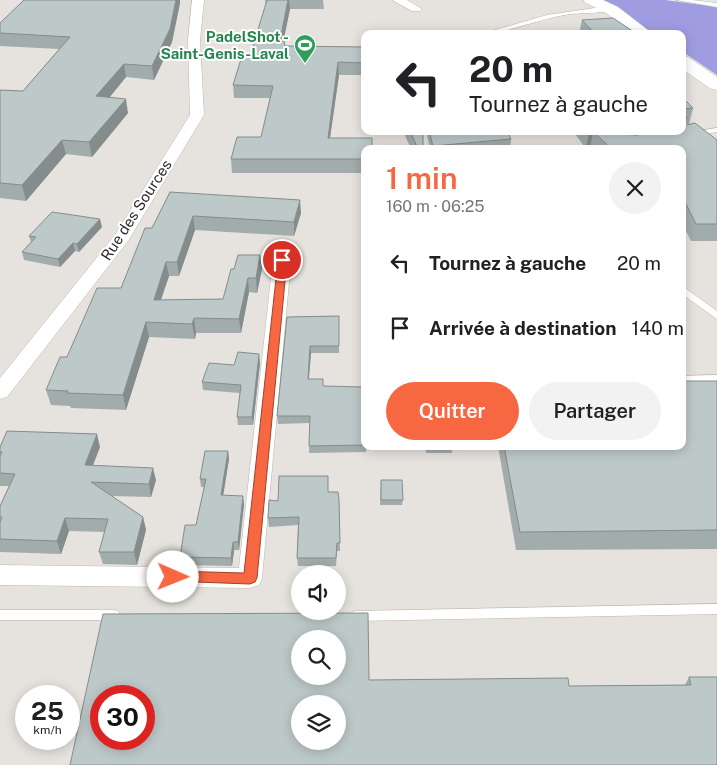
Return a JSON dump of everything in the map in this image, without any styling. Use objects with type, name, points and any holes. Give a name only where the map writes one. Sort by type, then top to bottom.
[{"type":"street","name":"Rue des Sources","points":[[0,392],[122,237],[197,114],[194,40],[198,0]]},
{"type":"street","points":[[398,0],[416,9]]},
{"type":"street","points":[[591,0],[612,10],[640,30]]},
{"type":"street","points":[[686,64],[717,85]]},
{"type":"street","points":[[0,575],[250,578],[282,260]]},
{"type":"lane","points":[[679,0],[717,5]]},
{"type":"lane","points":[[500,30],[556,16],[595,9],[612,10]]},
{"type":"lane","points":[[688,135],[717,130]]},
{"type":"lane","points":[[686,292],[717,316]]},
{"type":"lane","points":[[686,379],[717,378]]},
{"type":"lane","points":[[346,616],[717,609]]},
{"type":"lane","points":[[0,615],[130,615]]},
{"type":"shaded area","points":[[0,0],[603,0],[648,30],[361,30],[361,135],[686,135],[686,54],[717,75],[717,765],[0,765]]},
{"type":"shaded area","points":[[603,0],[665,0],[717,7],[717,75],[686,54],[686,30],[648,30]]},
{"type":"building","points":[[24,0],[176,0],[170,29],[152,66],[124,64],[96,96],[126,99],[89,142],[62,140],[22,185],[0,183],[0,90],[23,91],[70,37],[0,33],[0,23]]},
{"type":"building","points":[[267,0],[288,0],[280,41],[284,41],[285,46],[361,47],[361,63],[338,62],[328,138],[372,138],[372,145],[361,145],[361,159],[231,159],[237,137],[261,137],[273,86],[233,85],[242,56],[250,56]]},
{"type":"building","points":[[613,18],[631,30],[591,30],[582,20]]},
{"type":"building","points":[[686,101],[693,108],[686,109]]},
{"type":"building","points":[[695,123],[717,140],[717,224],[696,224],[686,204],[686,145],[608,145],[596,135],[686,135],[686,125]]},
{"type":"building","points":[[412,135],[423,135],[423,145],[416,145]]},
{"type":"building","points":[[430,135],[509,135],[511,139],[444,145],[433,145]]},
{"type":"building","points":[[170,192],[300,200],[294,222],[193,216],[177,262],[166,262],[154,300],[223,299],[231,269],[234,269],[238,255],[260,255],[256,278],[248,278],[239,319],[194,318],[192,324],[146,322],[123,395],[67,393],[68,391],[46,390],[60,357],[67,357],[97,288],[121,288],[145,228],[152,228]]},
{"type":"building","points":[[52,212],[100,219],[77,244],[73,243],[58,259],[22,252],[36,237],[29,236]]},
{"type":"building","points":[[339,316],[339,346],[310,346],[308,379],[323,379],[323,386],[361,387],[361,445],[309,446],[310,416],[277,416],[287,317]]},
{"type":"building","points":[[238,352],[259,354],[252,417],[237,417],[241,385],[202,382],[209,363],[234,365]]},
{"type":"building","points":[[686,381],[717,381],[717,530],[520,532],[505,450],[686,450]]},
{"type":"building","points":[[7,431],[97,434],[85,465],[153,468],[149,484],[91,482],[143,517],[134,552],[99,552],[108,519],[65,518],[57,541],[0,539],[0,522],[2,517],[0,517],[0,506],[15,474],[0,473],[0,456],[2,452],[0,452],[0,447]]},
{"type":"building","points":[[205,451],[228,451],[221,495],[243,496],[238,542],[233,542],[231,558],[180,557],[185,525],[196,525],[206,479],[200,479]]},
{"type":"building","points":[[279,476],[328,476],[328,492],[338,492],[339,500],[340,543],[337,543],[336,558],[297,558],[299,517],[268,518],[269,500],[278,501]]},
{"type":"building","points":[[381,480],[402,480],[403,500],[381,500]]},
{"type":"building","points":[[291,613],[291,620],[346,620],[346,613],[368,613],[369,680],[568,678],[569,686],[691,685],[689,677],[717,677],[717,765],[70,765],[73,750],[80,750],[80,719],[103,614]]},
{"type":"place","name":"PadelShot - Saint-Genis-Laval","points":[[305,64]]},
{"type":"route","points":[[173,577],[250,578],[282,260]]}]
